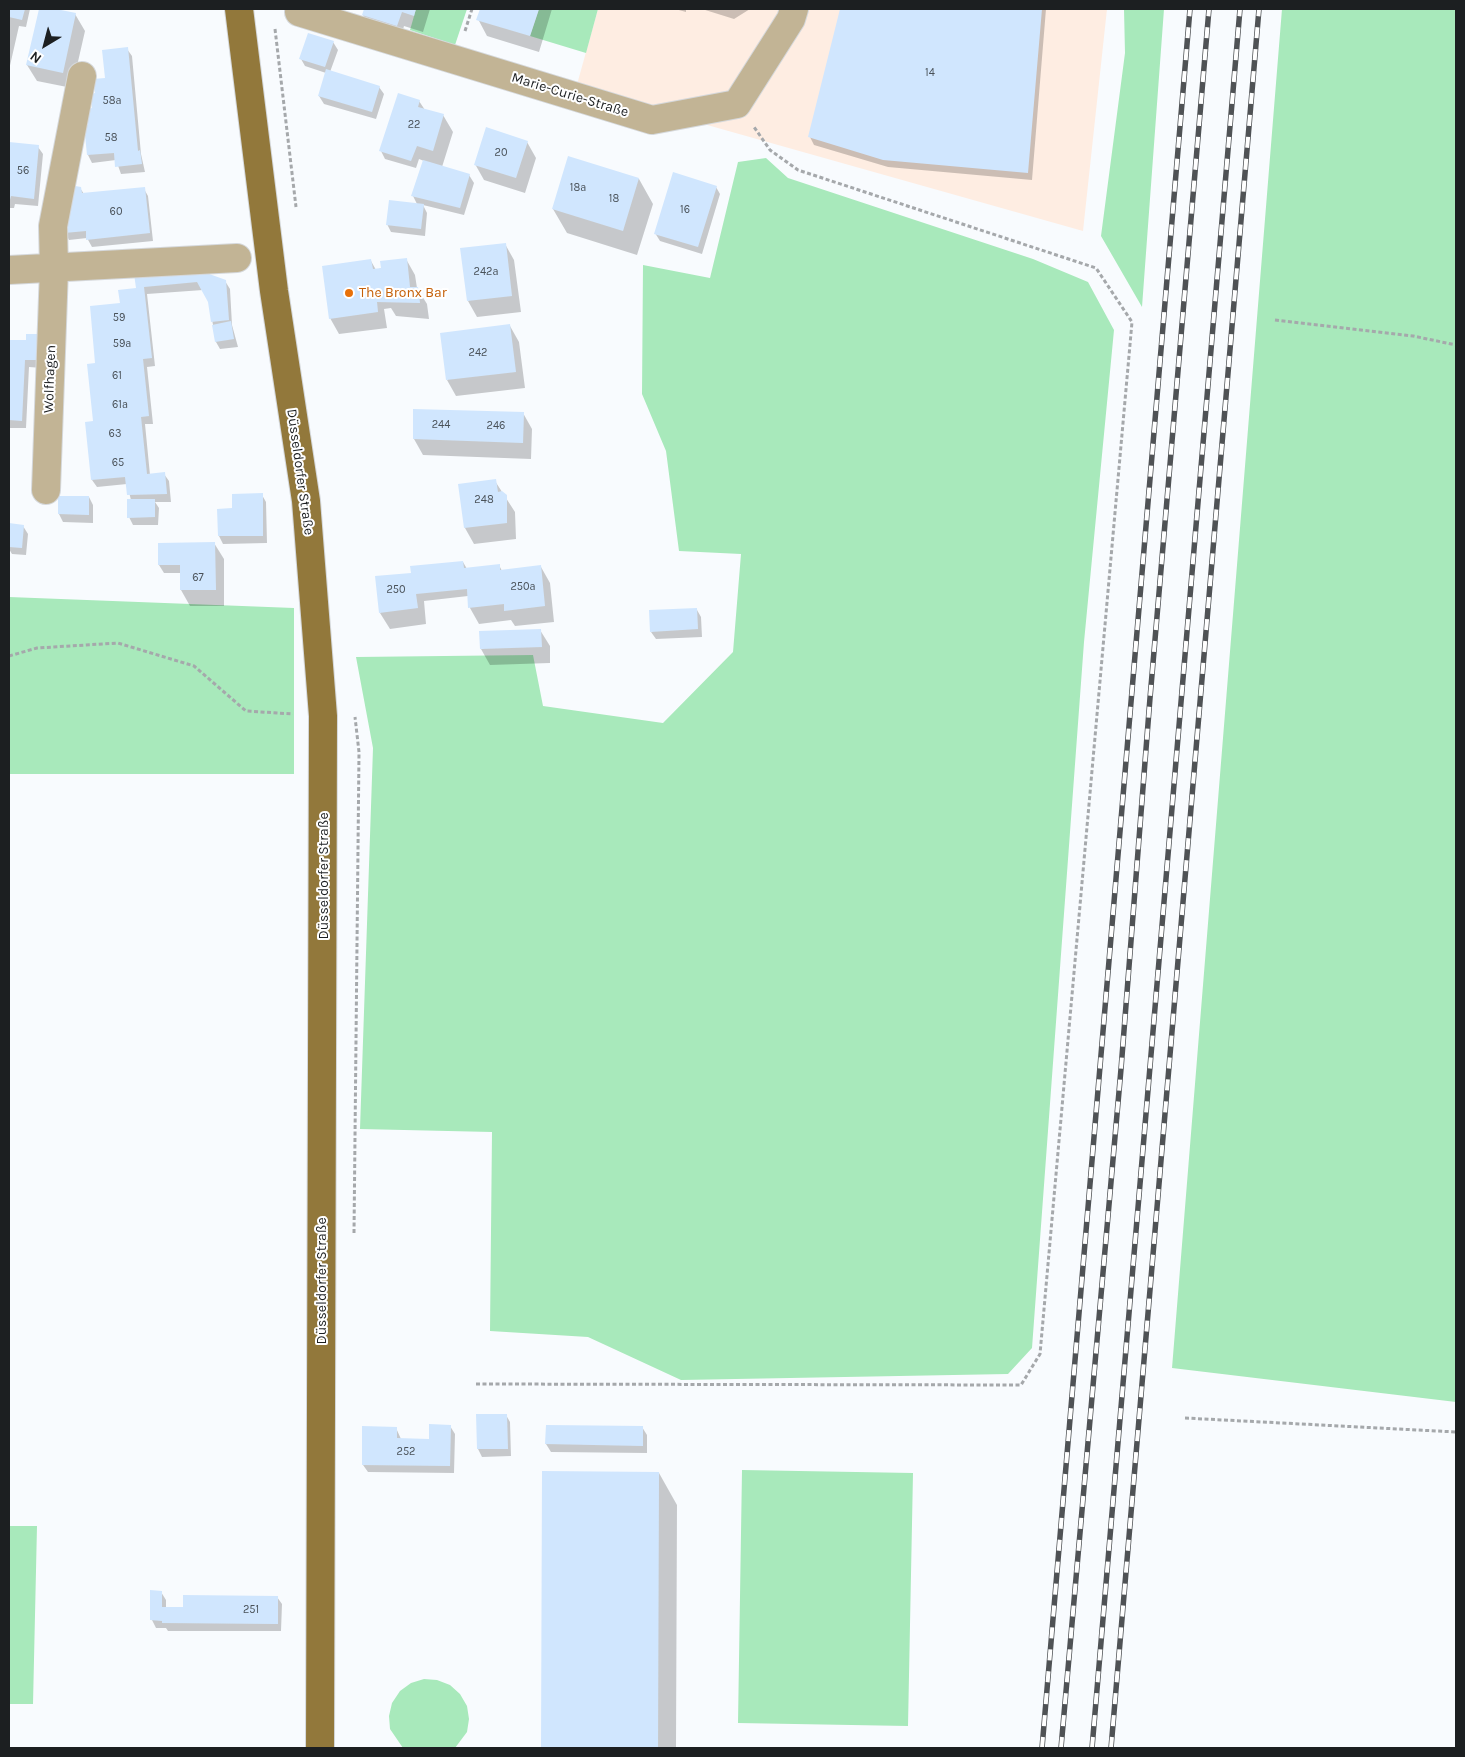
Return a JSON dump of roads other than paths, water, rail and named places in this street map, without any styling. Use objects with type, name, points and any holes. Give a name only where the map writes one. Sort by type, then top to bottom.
[{"type":"main road","name":"Düsseldorfer Straße","points":[[240,9],[274,291],[306,501],[324,716],[320,1748]]},
{"type":"street","name":"Marie-Curie-Straße","points":[[299,12],[652,120],[737,104],[791,19],[794,9]]},
{"type":"street","name":"Wolfhagen","points":[[46,490],[54,269],[53,226],[82,76]]},
{"type":"street","points":[[9,270],[236,258]]},
{"type":"railway","points":[[1042,1748],[1190,9]]},
{"type":"railway","points":[[1061,1748],[1121,1069],[1150,698],[1209,9]]},
{"type":"railway","points":[[1092,1748],[1240,9]]},
{"type":"railway","points":[[1111,1748],[1259,9]]},
{"type":"place","name":"The Bronx Bar","points":[[349,293]]}]
